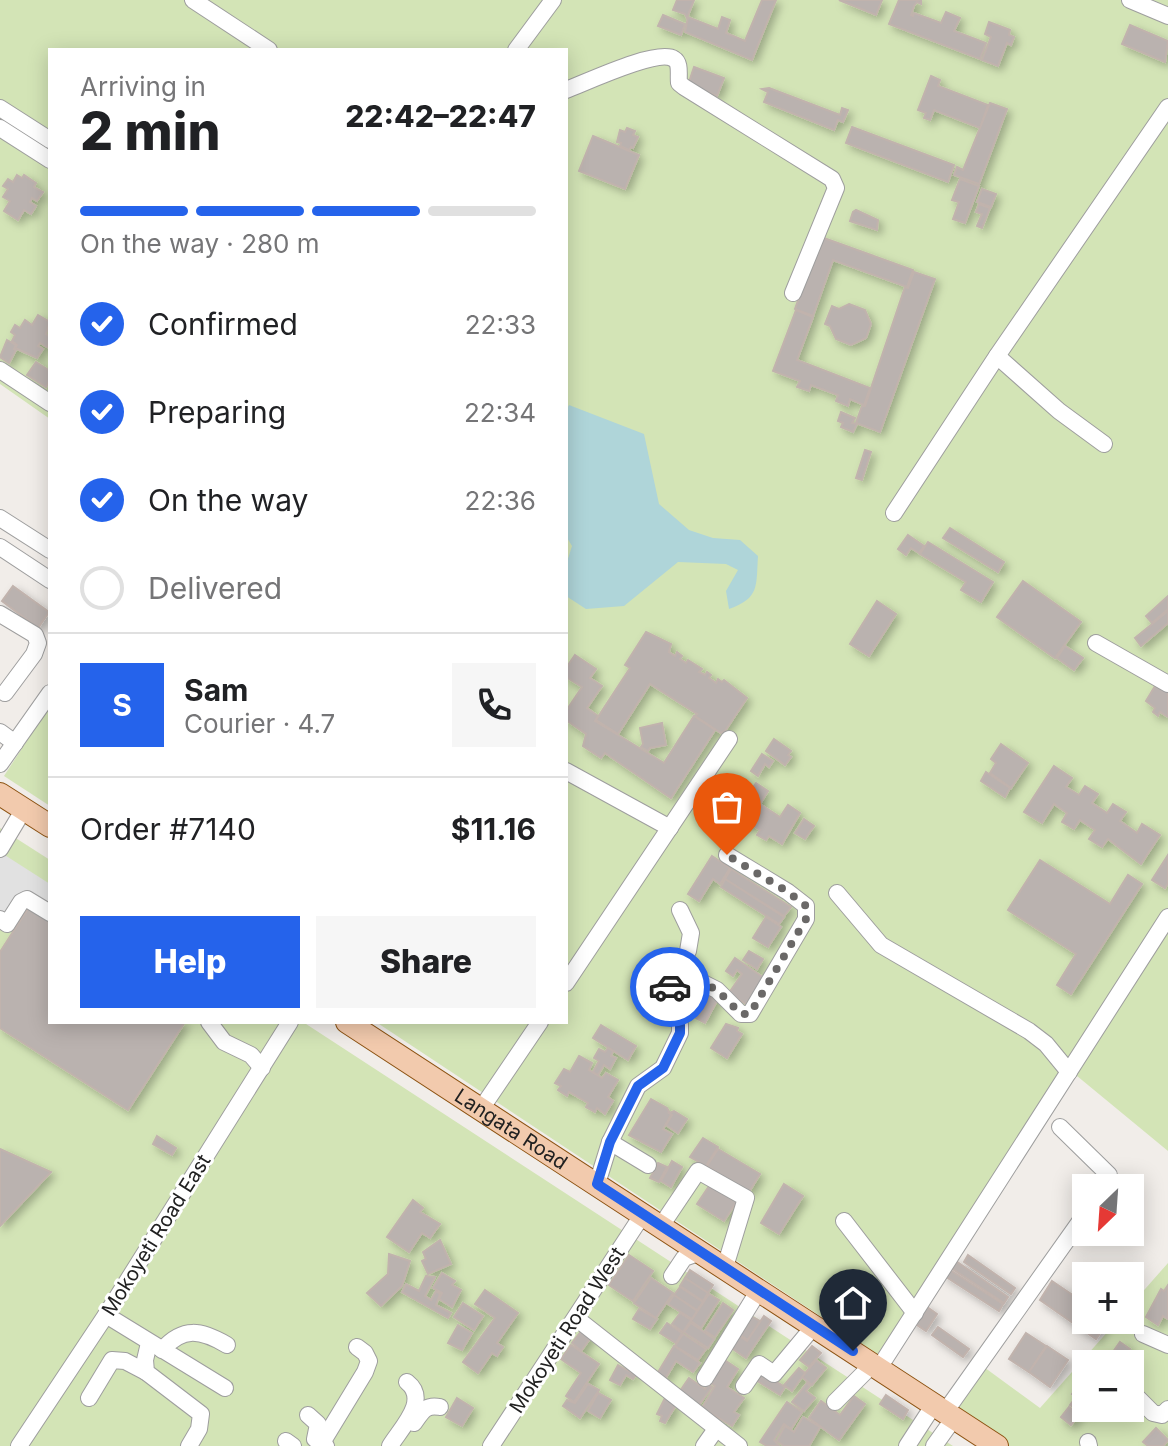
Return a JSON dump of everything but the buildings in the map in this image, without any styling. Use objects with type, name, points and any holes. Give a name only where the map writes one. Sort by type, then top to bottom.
[{"type":"main road","points":[[0,794],[48,825]]},
{"type":"main road","name":"Langata Road","points":[[350,1024],[997,1446]]},
{"type":"street","points":[[193,0],[266,48]]},
{"type":"street","points":[[517,48],[553,0]]},
{"type":"street","points":[[1130,0],[1168,16]]},
{"type":"street","points":[[568,89],[644,60],[665,56],[673,58],[678,63],[679,83],[684,87],[832,179],[836,188],[793,293]]},
{"type":"street","points":[[894,513],[997,356],[1168,107]]},
{"type":"street","points":[[0,108],[48,139]]},
{"type":"street","points":[[0,128],[48,159]]},
{"type":"street","points":[[997,356],[1059,411],[1104,444]]},
{"type":"street","points":[[0,370],[48,402]]},
{"type":"street","points":[[0,518],[48,549],[33,569]]},
{"type":"street","points":[[0,547],[48,579]]},
{"type":"street","points":[[0,614],[35,635],[38,643],[34,654],[5,693]]},
{"type":"street","points":[[1096,643],[1168,684]]},
{"type":"street","points":[[0,764],[48,696]]},
{"type":"street","points":[[0,732],[15,743]]},
{"type":"street","points":[[568,980],[729,739]]},
{"type":"street","points":[[568,772],[670,828]]},
{"type":"street","points":[[0,849],[24,809]]},
{"type":"street","points":[[677,970],[717,990],[741,1014],[750,1014],[806,919],[806,906],[727,855]]},
{"type":"street","points":[[837,893],[881,945],[1029,1031],[1046,1044],[1069,1072]]},
{"type":"street","points":[[0,919],[7,924],[21,902],[27,899],[48,912]]},
{"type":"street","points":[[597,1184],[610,1142],[638,1086],[663,1068],[680,1033],[668,993],[683,962],[691,933],[680,910]]},
{"type":"street","points":[[835,1402],[876,1366],[915,1313],[1168,917]]},
{"type":"street","points":[[210,1024],[224,1042],[251,1055],[262,1068]]},
{"type":"street","name":"Mokoyeti Road East","points":[[19,1446],[106,1315],[289,1024]]},
{"type":"street","points":[[481,1109],[539,1024]]},
{"type":"street","points":[[1060,1127],[1108,1174]]},
{"type":"street","points":[[610,1142],[648,1165]]},
{"type":"street","points":[[701,1252],[684,1258],[668,1274],[676,1253],[660,1225],[698,1171],[746,1198],[725,1267]]},
{"type":"street","points":[[844,1221],[915,1313]]},
{"type":"street","name":"Mokoyeti Road West","points":[[491,1446],[576,1318],[660,1225]]},
{"type":"street","points":[[907,1446],[944,1412],[1072,1233]]},
{"type":"street","points":[[705,1378],[759,1290]]},
{"type":"street","points":[[106,1315],[225,1388]]},
{"type":"street","points":[[576,1318],[739,1446]]},
{"type":"street","points":[[744,1386],[759,1364],[774,1374],[814,1326]]},
{"type":"street","points":[[146,1372],[145,1360],[155,1347],[181,1333],[194,1332],[227,1345]]},
{"type":"street","points":[[1143,1334],[1168,1345]]},
{"type":"street","points":[[318,1444],[365,1372],[369,1361],[357,1347]]},
{"type":"street","points":[[89,1398],[112,1360],[125,1361],[146,1372],[201,1414],[199,1429],[189,1446]]},
{"type":"street","points":[[390,1446],[417,1403],[416,1394],[407,1382]]},
{"type":"street","points":[[1144,1404],[1153,1413],[1162,1415],[1168,1409]]},
{"type":"street","points":[[399,1446],[424,1408],[431,1405],[440,1407]]},
{"type":"street","points":[[934,1446],[944,1412]]},
{"type":"street","points":[[308,1415],[318,1424],[318,1444]]},
{"type":"street","points":[[704,1446],[716,1429]]},
{"type":"green space","points":[[0,0],[1168,0],[1168,1151],[1071,1071],[885,1359],[379,1024],[568,1024],[568,48],[48,48],[48,418],[0,384]]},
{"type":"green space","points":[[48,708],[48,805],[4,776]]},
{"type":"green space","points":[[0,828],[48,859],[48,1024],[306,1024],[953,1446],[0,1446]]},
{"type":"green space","points":[[1168,1263],[1168,1446],[997,1446],[949,1417],[977,1362],[1040,1408],[1072,1372],[1072,1422],[1144,1422],[1144,1350],[1091,1350],[1106,1334],[1144,1334],[1144,1290]]},
{"type":"shaded area","points":[[0,852],[48,883],[48,920],[21,903],[0,919]]},
{"type":"water","points":[[568,407],[644,434],[659,504],[689,530],[713,538],[740,540],[758,556],[756,583],[746,600],[729,609],[726,591],[738,570],[726,564],[678,562],[624,606],[586,609],[568,597],[568,559],[572,546],[568,539]]},
{"type":"way so far","points":[[670,987],[677,970],[717,990],[741,1014],[750,1014],[806,919],[806,906],[727,855]]},
{"type":"route","points":[[670,987],[668,993],[680,1033],[663,1068],[638,1086],[610,1142],[597,1184],[853,1351]]}]
